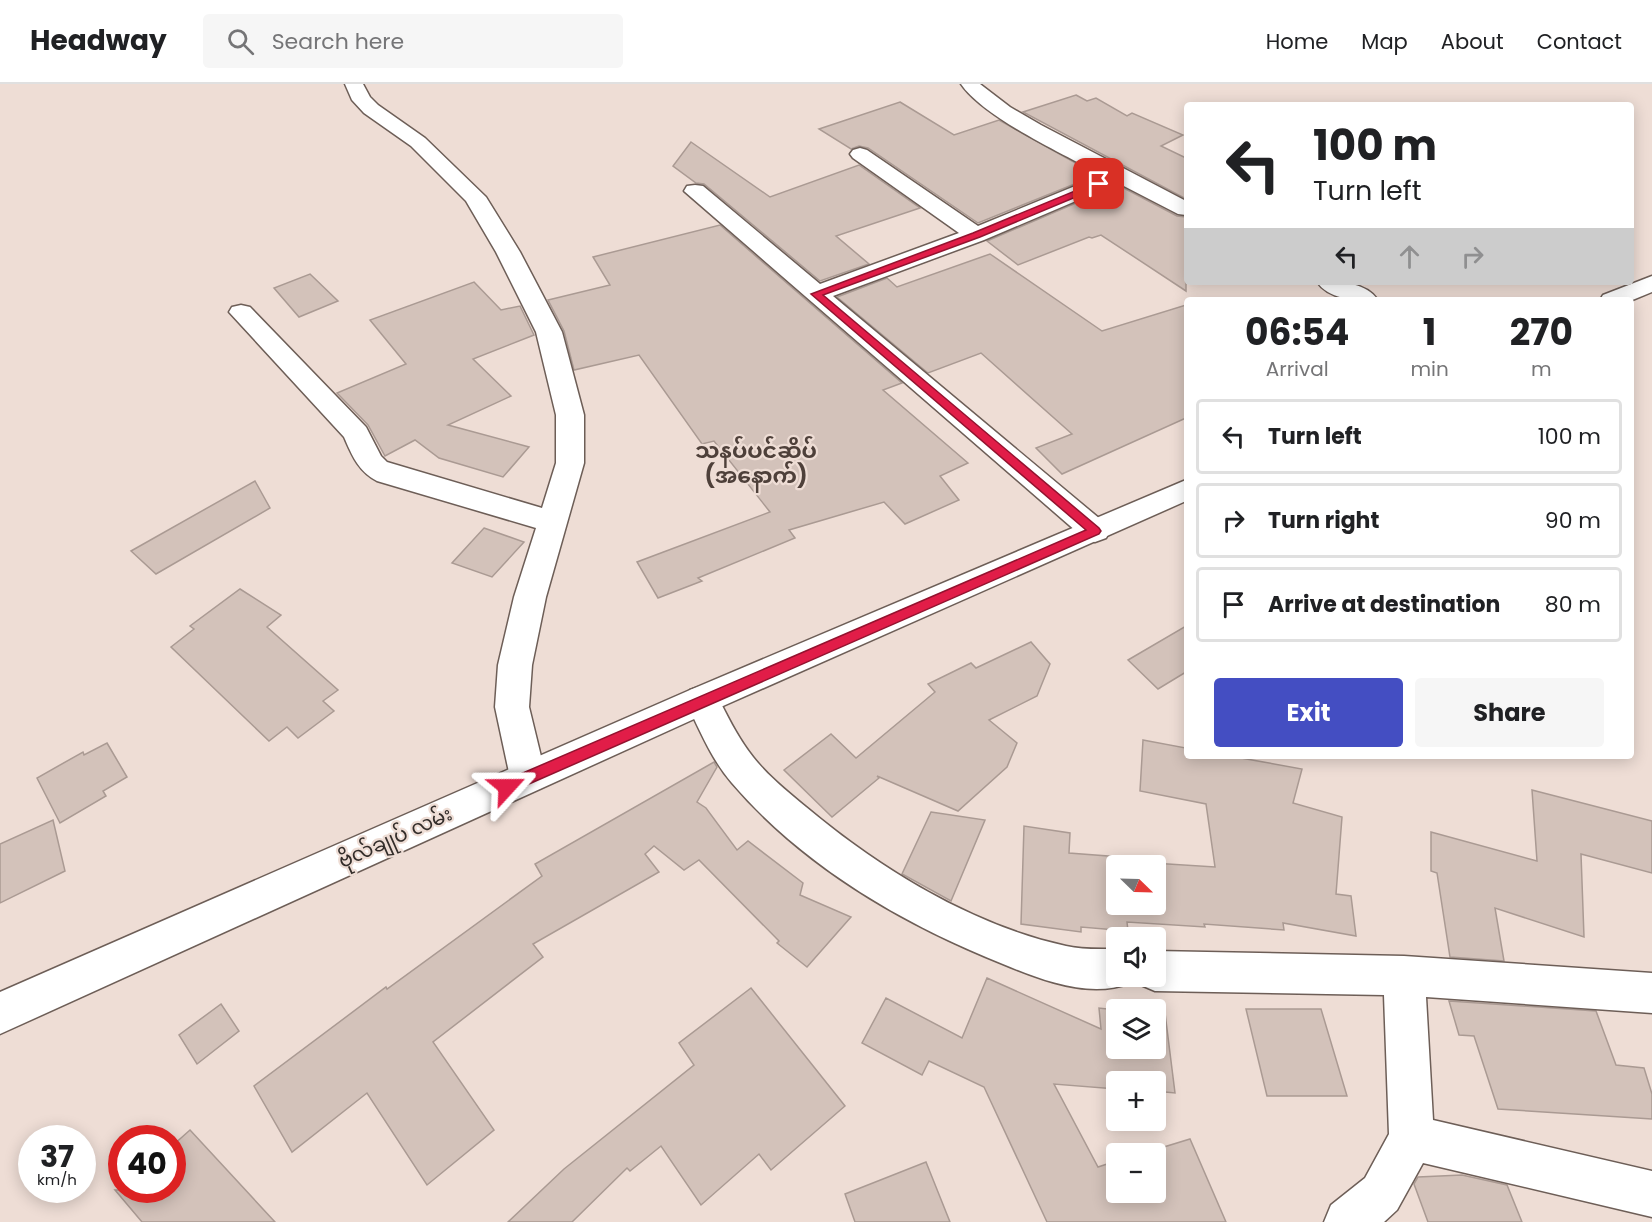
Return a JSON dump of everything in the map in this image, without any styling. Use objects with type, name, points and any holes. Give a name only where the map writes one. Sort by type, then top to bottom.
[{"type":"street","points":[[354,84],[362,100],[371,109],[418,142],[476,197],[508,252],[549,332],[570,415],[570,463],[530,597],[515,665],[512,707],[528,777]]},
{"type":"street","points":[[970,84],[984,99],[1014,118],[1184,208]]},
{"type":"street","points":[[860,154],[976,235]]},
{"type":"street","points":[[816,294],[976,235],[1120,175]]},
{"type":"street","points":[[694,191],[1095,531]]},
{"type":"street","points":[[1619,297],[1652,282]]},
{"type":"street","points":[[1335,285],[1360,297]]},
{"type":"street","points":[[240,312],[356,433],[369,461],[377,469],[387,474],[552,522]]},
{"type":"street","name":"ဗိုလ်ချုပ် လမ်း","points":[[0,1013],[702,700],[1184,491]]},
{"type":"street","points":[[702,700],[745,772],[801,825],[858,869],[921,906],[1004,947],[1069,966],[1106,968]]},
{"type":"street","points":[[1166,971],[1404,976],[1652,993]]},
{"type":"street","points":[[1348,1222],[1381,1194],[1412,1138],[1404,976]]},
{"type":"street","points":[[1412,1138],[1652,1194]]},
{"type":"building","points":[[1076,95],[1087,101],[1096,98],[1127,116],[1132,113],[1183,135],[1161,146],[1184,157],[1184,198],[1023,112]]},
{"type":"building","points":[[900,102],[954,135],[999,120],[1097,175],[978,223],[868,148],[859,146],[851,149],[819,129]]},
{"type":"building","points":[[691,142],[770,197],[859,165],[920,208],[836,236],[869,264],[820,281],[704,184],[696,183],[673,166]]},
{"type":"building","points":[[1118,185],[1177,216],[1184,217],[1184,285],[1186,285],[1186,291],[1101,235],[1089,237],[1018,265],[987,241]]},
{"type":"building","points":[[720,225],[902,383],[883,390],[968,463],[940,476],[959,500],[905,524],[884,502],[789,530],[795,538],[698,578],[702,581],[658,598],[637,562],[770,512],[714,441],[702,444],[639,355],[574,370],[564,331],[548,300],[610,285],[593,257]]},
{"type":"building","points":[[990,254],[1102,331],[1184,306],[1184,419],[1062,474],[1036,448],[1072,434],[981,353],[928,373],[837,297],[887,278],[897,287]]},
{"type":"building","points":[[310,274],[338,301],[299,317],[274,288]]},
{"type":"building","points":[[474,282],[501,310],[520,306],[534,335],[473,359],[511,396],[448,425],[529,447],[503,477],[439,458],[415,440],[385,456],[368,425],[337,393],[406,364],[370,320]]},
{"type":"building","points":[[255,481],[270,508],[156,574],[131,551]]},
{"type":"building","points":[[484,528],[524,542],[492,577],[452,563]]},
{"type":"building","points":[[240,589],[281,615],[267,627],[338,690],[323,701],[334,711],[298,738],[287,727],[269,741],[171,647],[194,629],[190,626]]},
{"type":"building","points":[[1184,627],[1184,673],[1158,689],[1128,660]]},
{"type":"building","points":[[1031,642],[1050,664],[1037,696],[989,720],[1017,743],[1007,767],[958,811],[877,776],[879,778],[832,817],[784,770],[831,734],[856,758],[935,692],[928,684],[971,663],[976,668]]},
{"type":"building","points":[[1143,740],[1184,748],[1184,759],[1247,759],[1302,769],[1293,803],[1342,817],[1336,894],[1351,896],[1356,936],[1283,923],[1284,930],[1204,924],[1205,927],[1127,922],[1128,927],[1106,927],[1106,929],[1081,927],[1081,932],[1021,924],[1024,826],[1070,833],[1069,853],[1106,856],[1106,915],[1166,915],[1166,864],[1215,867],[1206,804],[1140,791]]},
{"type":"building","points":[[107,743],[127,777],[103,791],[106,796],[60,823],[37,778],[83,752],[84,755]]},
{"type":"building","points":[[714,762],[717,767],[697,802],[706,808],[737,850],[748,841],[803,883],[800,895],[851,917],[807,967],[777,943],[779,941],[699,860],[684,870],[654,846],[645,854],[659,872],[533,944],[543,957],[433,1042],[494,1130],[427,1185],[367,1093],[292,1152],[254,1086],[386,987],[387,989],[542,876],[535,864]]},
{"type":"building","points":[[1532,790],[1652,821],[1652,873],[1581,854],[1584,937],[1495,908],[1504,961],[1450,957],[1437,873],[1431,871],[1431,832],[1537,861]]},
{"type":"building","points":[[931,812],[985,820],[951,901],[902,874]]},
{"type":"building","points":[[53,820],[65,871],[0,903],[0,844]]},
{"type":"building","points":[[987,978],[1101,1029],[1099,1008],[1106,1009],[1106,1059],[1166,1059],[1166,1021],[1175,1093],[1166,1092],[1166,1071],[1106,1071],[1106,1088],[1054,1084],[1098,1167],[1106,1164],[1106,1203],[1166,1203],[1166,1146],[1190,1139],[1226,1222],[1047,1222],[984,1087],[929,1061],[922,1075],[862,1043],[886,998],[962,1038]]},
{"type":"building","points":[[751,988],[845,1106],[771,1170],[759,1154],[701,1205],[661,1146],[630,1171],[627,1168],[572,1222],[508,1222],[564,1169],[694,1065],[679,1043]]},
{"type":"building","points":[[1449,1001],[1596,1011],[1616,1065],[1644,1068],[1652,1094],[1652,1119],[1498,1109],[1474,1036],[1459,1035]]},
{"type":"building","points":[[221,1004],[239,1031],[197,1064],[179,1035]]},
{"type":"building","points":[[1246,1009],[1321,1009],[1347,1096],[1267,1096]]},
{"type":"building","points":[[190,1130],[275,1222],[142,1222],[126,1203],[186,1203],[186,1134]]},
{"type":"building","points":[[926,1162],[950,1222],[855,1222],[845,1194]]},
{"type":"building","points":[[1462,1175],[1507,1185],[1522,1222],[1428,1222],[1414,1184],[1418,1177]]},
{"type":"district","name":"သနပ်ပင်ဆိပ် (အနောက်)","points":[[756,462]]},
{"type":"route","points":[[507,787],[702,700],[1095,531],[816,294],[976,235],[1099,184]]}]
